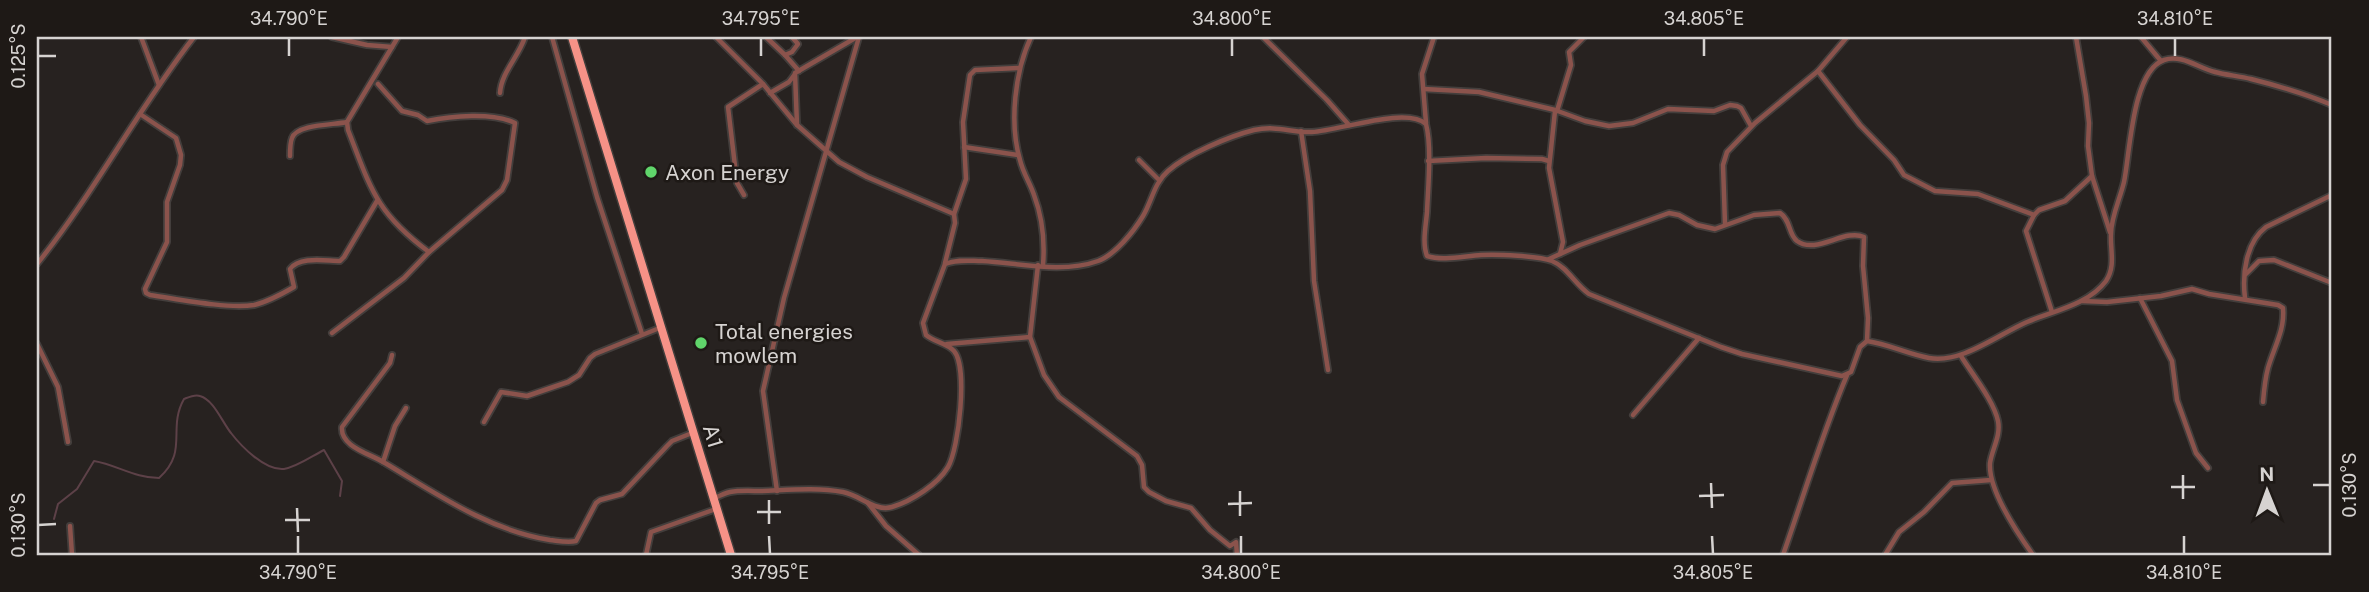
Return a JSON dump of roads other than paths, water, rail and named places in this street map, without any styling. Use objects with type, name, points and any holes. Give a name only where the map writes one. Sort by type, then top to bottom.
[{"type":"highway","name":"A1","points":[[572,37],[731,555]]},
{"type":"street","points":[[141,37],[159,86]]},
{"type":"street","points":[[37,264],[90,193],[140,114],[194,37]]},
{"type":"street","points":[[332,37],[367,45],[392,47]]},
{"type":"street","points":[[398,37],[347,122],[358,158],[377,201],[394,224],[429,252]]},
{"type":"street","points":[[500,93],[503,80],[522,48],[525,37]]},
{"type":"street","points":[[552,37],[597,197],[642,334]]},
{"type":"street","points":[[716,37],[797,125],[839,162],[867,177],[954,214]]},
{"type":"street","points":[[766,37],[785,55],[797,72],[797,125]]},
{"type":"street","points":[[785,55],[792,52],[798,44],[792,37]]},
{"type":"street","points":[[770,93],[789,82],[797,72],[858,37]]},
{"type":"street","points":[[778,491],[763,391],[784,298],[858,37]]},
{"type":"street","points":[[1031,37],[1019,68],[1015,138],[1018,155],[1042,222],[1040,265],[1030,337],[1044,375],[1059,397],[1137,456],[1142,465],[1144,487],[1149,492],[1166,501],[1191,508],[1210,530],[1230,546],[1236,542],[1237,555]]},
{"type":"street","points":[[1263,37],[1350,126]]},
{"type":"street","points":[[1434,37],[1422,74],[1426,124],[1427,256],[1439,258],[1493,254],[1548,260],[1560,265],[1589,293],[1699,338],[1742,354],[1847,375]]},
{"type":"street","points":[[1560,255],[1563,242],[1549,161],[1556,111],[1571,65],[1569,52],[1584,37]]},
{"type":"street","points":[[1726,224],[1723,193],[1725,158],[1730,148],[1751,126],[1818,71],[1847,37]]},
{"type":"street","points":[[1867,341],[1929,358],[1961,356],[2002,333],[2081,300],[2107,279],[2112,264],[2110,233],[2092,176],[2088,146],[2089,123],[2076,37]]},
{"type":"street","points":[[2141,37],[2161,61]]},
{"type":"street","points":[[2110,233],[2142,89],[2146,78],[2161,61],[2187,61],[2219,73],[2297,91],[2332,105]]},
{"type":"street","points":[[713,498],[730,492],[843,492],[865,500],[877,508],[890,508],[909,500],[933,483],[948,467],[955,449],[961,380],[956,353],[926,335],[923,323],[945,264],[955,223],[954,214],[966,179],[963,122],[970,75],[975,70],[1019,68]]},
{"type":"street","points":[[1818,71],[1904,175],[1935,191],[1978,194],[2034,215]]},
{"type":"street","points":[[332,333],[404,278],[429,252],[497,195],[505,185],[516,122],[469,117],[427,121],[418,115],[402,111],[378,84]]},
{"type":"street","points":[[744,195],[737,183],[728,107],[762,84]]},
{"type":"street","points":[[1424,89],[1479,92],[1609,126],[1633,123],[1668,109],[1714,111],[1730,105],[1741,108],[1751,126]]},
{"type":"street","points":[[140,114],[176,138],[181,155],[166,202],[167,242],[145,289],[150,295],[234,305],[263,302],[293,286],[290,269],[294,264],[316,260],[340,261],[377,201]]},
{"type":"street","points":[[945,264],[966,261],[1059,267],[1100,260],[1111,253],[1142,218],[1159,180],[1187,157],[1247,132],[1278,128],[1313,132],[1414,117],[1426,124]]},
{"type":"street","points":[[289,156],[295,133],[310,127],[347,122]]},
{"type":"street","points":[[1301,131],[1310,191],[1314,281],[1328,370]]},
{"type":"street","points":[[964,147],[1018,155]]},
{"type":"street","points":[[1427,161],[1486,158],[1549,161]]},
{"type":"street","points":[[1139,160],[1159,180]]},
{"type":"street","points":[[2052,312],[2026,237],[2029,222],[2039,210],[2065,201],[2092,176]]},
{"type":"street","points":[[2245,298],[2245,274],[2251,243],[2257,234],[2332,195]]},
{"type":"street","points":[[1548,260],[1580,245],[1669,213],[1679,215],[1697,226],[1716,229],[1754,215],[1777,212],[1787,219],[1794,238],[1803,244],[1862,235],[1867,341]]},
{"type":"street","points":[[2245,274],[2259,261],[2274,260],[2332,283]]},
{"type":"street","points":[[2081,300],[2107,302],[2169,295],[2192,289],[2233,299],[2245,298],[2278,305],[2284,310],[2280,337],[2266,378],[2263,402]]},
{"type":"street","points":[[2140,298],[2172,361],[2177,400],[2196,453],[2208,468]]},
{"type":"street","points":[[484,422],[501,392],[527,396],[572,380],[595,354],[662,326]]},
{"type":"street","points":[[945,345],[1030,337]]},
{"type":"street","points":[[1633,415],[1699,338]]},
{"type":"street","points":[[1783,555],[1829,417],[1847,375],[1851,372],[1860,346],[1867,341]]},
{"type":"street","points":[[37,344],[58,387],[68,442]]},
{"type":"street","points":[[392,355],[390,363],[341,429],[344,436],[356,449],[421,486],[496,525],[523,535],[573,542],[580,536],[596,503],[622,494],[667,446],[693,433]]},
{"type":"street","points":[[1961,356],[1998,419],[1998,434],[1990,463],[1991,480],[2007,517],[2032,555]]},
{"type":"street","points":[[383,462],[395,426],[406,408]]},
{"type":"street","points":[[1885,555],[1899,533],[1952,483],[1991,480]]},
{"type":"street","points":[[865,500],[886,526],[919,555]]},
{"type":"street","points":[[646,555],[651,532],[717,509]]},
{"type":"street","points":[[70,526],[72,555]]},
{"type":"waterway","points":[[54,519],[58,504],[77,489],[94,461],[142,476],[159,478],[168,468],[176,449],[179,410],[184,399],[196,395],[205,398],[241,444],[254,457],[269,466],[277,469],[289,468],[324,450],[342,481],[340,496]]},
{"type":"place","name":"Axon Energy","points":[[651,172]]},
{"type":"place","name":"Total energies mowlem","points":[[701,343]]}]
